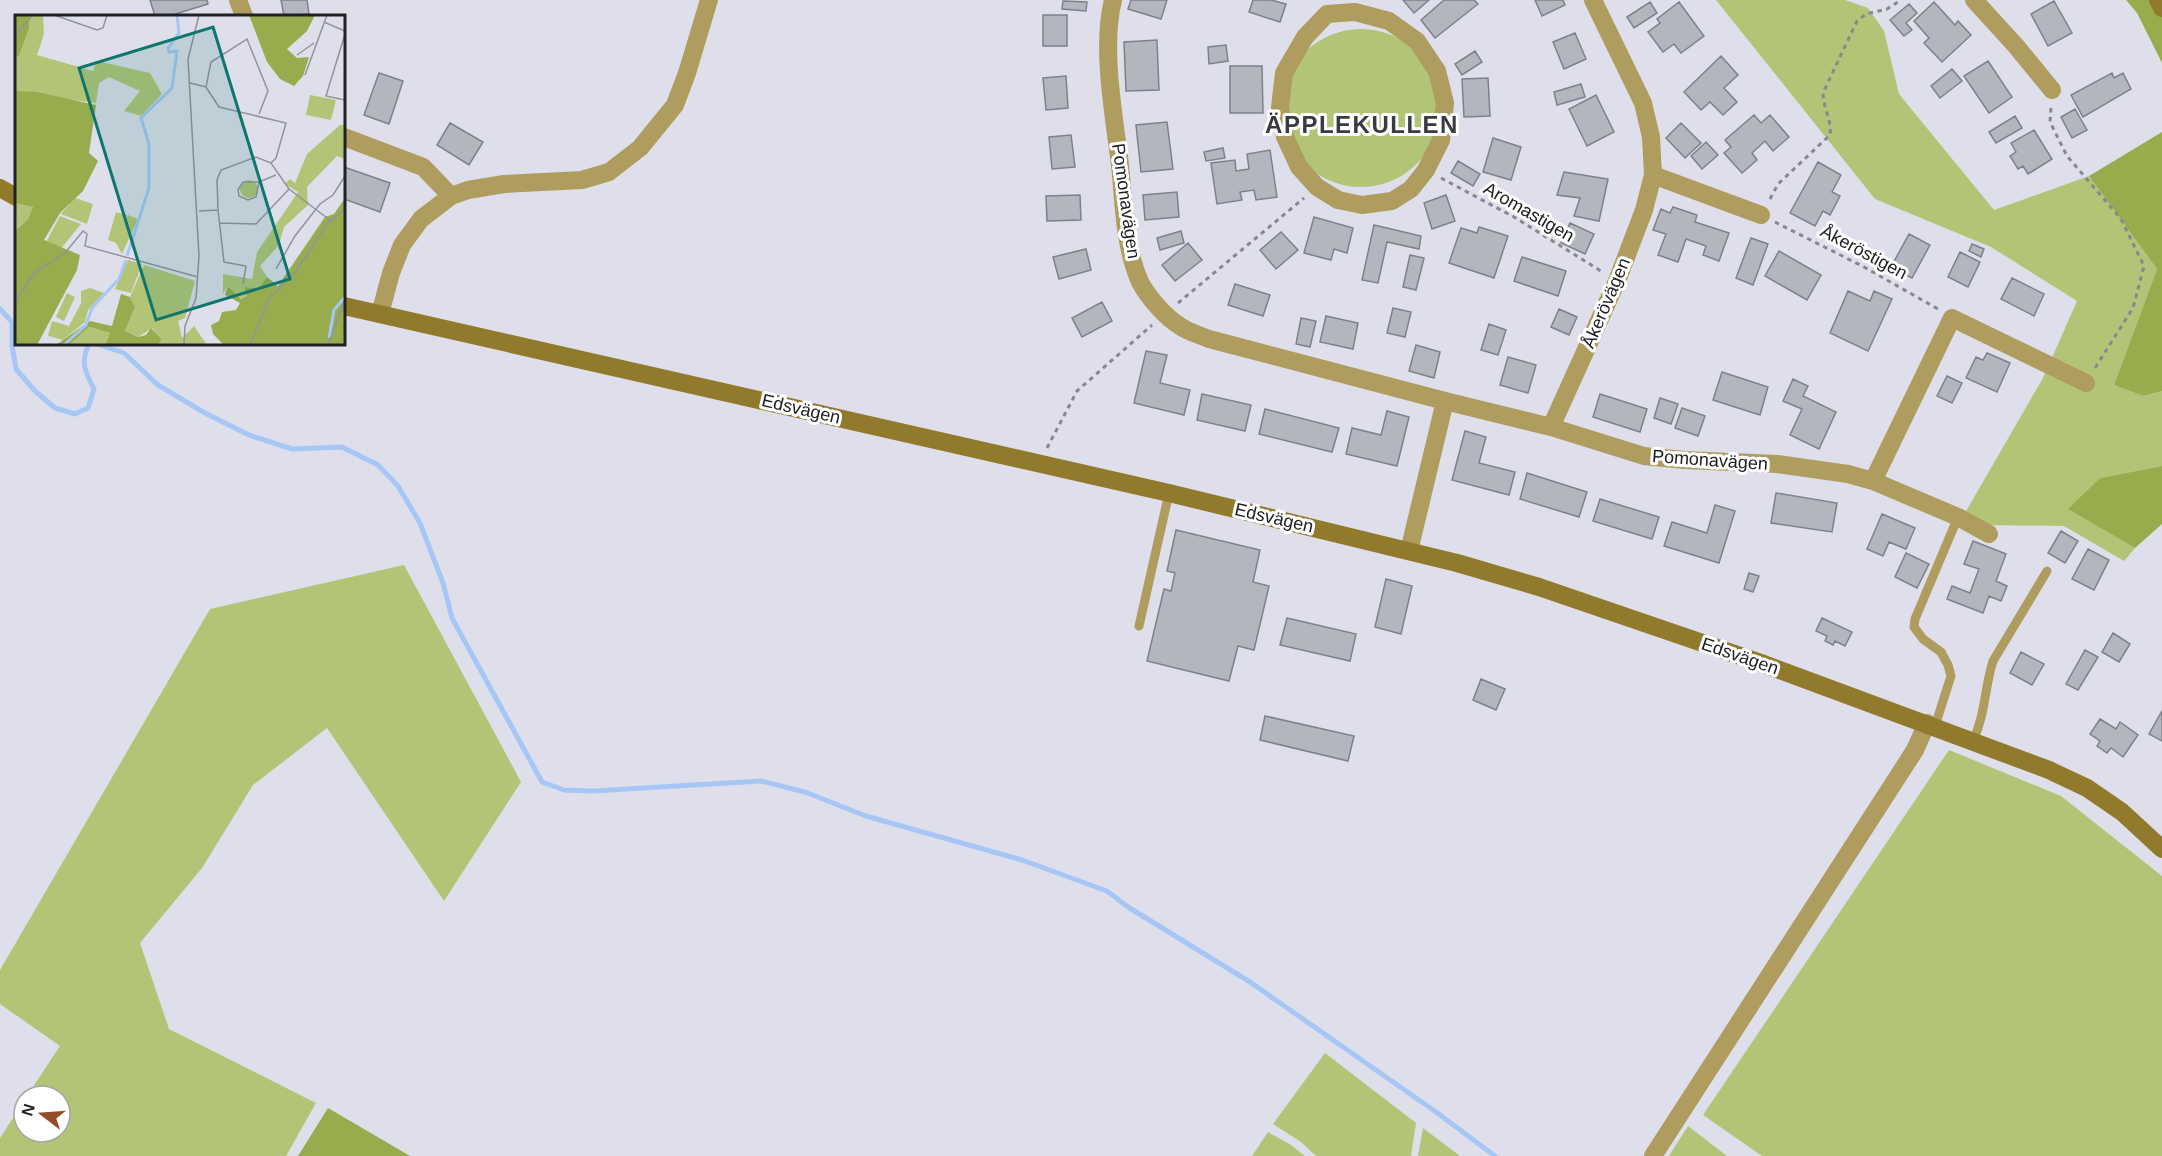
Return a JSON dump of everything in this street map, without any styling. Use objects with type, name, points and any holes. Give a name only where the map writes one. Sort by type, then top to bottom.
[{"type":"street","points":[[238,0],[244,15]]},
{"type":"street","points":[[380,314],[391,273],[402,245],[421,219],[451,196],[468,190],[504,184],[582,180],[609,171],[640,148],[675,105],[709,0]]},
{"type":"street","name":"Pomonavägen","points":[[1113,0],[1109,50],[1127,233],[1141,283],[1150,297],[1179,326],[1209,339],[1551,427],[1644,456],[1777,464],[1848,474],[1872,481],[1958,517],[1989,534]]},
{"type":"street","name":"Åkerövägen","points":[[1551,427],[1617,280],[1644,210],[1653,175],[1651,137],[1642,103],[1613,36],[1593,0]]},
{"type":"street","points":[[1974,0],[2052,90]]},
{"type":"street","points":[[2158,0],[2162,9]]},
{"type":"street","points":[[1325,7],[1389,21],[1417,41],[1437,71],[1445,103],[1441,140],[1426,170],[1411,189],[1392,201],[1362,205],[1338,200],[1317,187],[1299,167],[1285,137],[1280,107],[1284,73],[1325,7]]},
{"type":"street","points":[[345,137],[423,167],[451,196]]},
{"type":"street","points":[[1653,175],[1761,215]]},
{"type":"street","points":[[0,188],[15,196]]},
{"type":"street","name":"Edsvägen","points":[[345,306],[1169,493],[1409,550],[1539,587],[1761,663],[2049,770],[2086,788],[2122,812],[2162,849]]},
{"type":"street","points":[[1872,481],[1952,318],[2086,382]]},
{"type":"street","points":[[1409,550],[1445,401]]},
{"type":"street","points":[[1653,1156],[1931,725]]},
{"type":"lane","points":[[1139,626],[1169,493]]},
{"type":"lane","points":[[1931,725],[1951,676],[1941,652],[1923,639],[1914,627],[1915,619],[1958,517]]},
{"type":"lane","points":[[1973,741],[1982,722],[1988,677],[1993,661],[2047,571]]},
{"type":"path","points":[[1761,215],[1778,184],[1830,135],[1831,130],[1823,102],[1823,93],[1857,21],[1866,14],[1887,9],[1901,0]]},
{"type":"path","points":[[2052,90],[2050,122],[2067,156],[2121,219],[2144,266],[2133,308],[2086,382]]},
{"type":"path","name":"Aromastigen","points":[[1426,170],[1514,217],[1617,280]]},
{"type":"path","points":[[1038,464],[1077,391],[1165,313],[1317,187]]},
{"type":"path","name":"Åkeröstigen","points":[[1761,215],[1864,267],[1952,318]]},
{"type":"green space","points":[[1716,0],[1845,0],[1868,8],[1884,31],[1899,94],[1994,210],[2089,176],[2157,269],[2114,385],[2143,396],[2162,391],[2162,466],[2100,478],[2069,509],[2135,548],[2124,561],[2064,526],[1983,525],[1965,513],[2043,378],[2077,301],[1991,247],[1875,199]]},
{"type":"green space","points":[[2126,0],[2162,0],[2162,63],[2137,13]]},
{"type":"green space","points":[[1361,29],[1391,35],[1417,52],[1434,78],[1440,108],[1434,138],[1417,164],[1391,181],[1361,187],[1331,181],[1305,164],[1288,138],[1282,108],[1288,78],[1305,52],[1331,35]]},
{"type":"green space","points":[[2162,132],[2162,391],[2143,396],[2114,385],[2157,269],[2089,176]]},
{"type":"green space","points":[[2162,466],[2162,524],[2135,548],[2068,509],[2100,478]]},
{"type":"green space","points":[[404,565],[521,782],[444,901],[327,728],[253,785],[202,868],[140,943],[169,1029],[316,1103],[286,1156],[0,1156],[0,1138],[12,1120],[12,1144],[72,1144],[72,1084],[35,1084],[60,1046],[0,1004],[0,970],[210,609]]},
{"type":"green space","points":[[1949,750],[2061,796],[2162,876],[2162,1156],[1762,1156],[1703,1115]]},
{"type":"green space","points":[[1325,1053],[1416,1123],[1411,1156],[1316,1156],[1301,1142],[1273,1124]]},
{"type":"green space","points":[[328,1108],[410,1156],[298,1156]]},
{"type":"green space","points":[[1688,1126],[1727,1156],[1669,1156]]},
{"type":"green space","points":[[1423,1128],[1460,1156],[1418,1156]]},
{"type":"green space","points":[[1268,1132],[1291,1145],[1305,1156],[1252,1156]]},
{"type":"building","points":[[150,0],[207,0],[208,4],[172,15],[155,15]]},
{"type":"building","points":[[281,0],[307,0],[309,14],[284,15]]},
{"type":"building","points":[[1131,0],[1167,0],[1161,19],[1128,9]]},
{"type":"building","points":[[1253,0],[1271,0],[1286,4],[1280,22],[1249,12]]},
{"type":"building","points":[[1403,0],[1429,0],[1414,13]]},
{"type":"building","points":[[1444,0],[1474,0],[1478,4],[1435,38],[1421,20]]},
{"type":"building","points":[[1535,0],[1563,0],[1565,5],[1542,16]]},
{"type":"building","points":[[1063,1],[1087,2],[1086,11],[1062,9]]},
{"type":"building","points":[[2054,1],[2072,33],[2048,46],[2031,14]]},
{"type":"building","points":[[1650,2],[1657,13],[1634,28],[1627,17]]},
{"type":"building","points":[[1679,2],[1704,36],[1681,53],[1674,44],[1663,52],[1648,32],[1660,23],[1657,19]]},
{"type":"building","points":[[1934,2],[1955,25],[1958,21],[1971,35],[1942,62],[1924,43],[1929,38],[1914,21]]},
{"type":"building","points":[[1909,4],[1917,13],[1906,23],[1912,30],[1904,36],[1890,20]]},
{"type":"building","points":[[1043,15],[1067,15],[1067,46],[1043,46]]},
{"type":"building","points":[[1575,33],[1586,59],[1564,69],[1553,42]]},
{"type":"building","points":[[1157,40],[1159,90],[1126,91],[1124,42]]},
{"type":"building","points":[[1226,45],[1228,61],[1209,64],[1208,47]]},
{"type":"building","points":[[1475,51],[1482,62],[1462,75],[1455,64]]},
{"type":"building","points":[[1721,56],[1738,75],[1724,88],[1737,102],[1723,115],[1710,102],[1701,110],[1684,92]]},
{"type":"building","points":[[1988,61],[2012,97],[1989,113],[1964,76]]},
{"type":"building","points":[[1230,66],[1262,66],[1263,113],[1230,113]]},
{"type":"building","points":[[1952,69],[1962,81],[1940,98],[1931,86]]},
{"type":"building","points":[[379,73],[403,81],[389,124],[364,115]]},
{"type":"building","points":[[2112,73],[2114,78],[2123,73],[2131,89],[2083,117],[2071,95]]},
{"type":"building","points":[[1066,76],[1068,108],[1046,110],[1043,78]]},
{"type":"building","points":[[1488,78],[1490,116],[1464,117],[1462,79]]},
{"type":"building","points":[[1581,84],[1585,97],[1557,105],[1554,92]]},
{"type":"building","points":[[1596,95],[1614,132],[1587,146],[1569,109]]},
{"type":"building","points":[[2075,109],[2087,130],[2072,138],[2061,117]]},
{"type":"building","points":[[1754,115],[1761,123],[1770,115],[1789,137],[1773,151],[1765,141],[1752,153],[1757,160],[1742,173],[1724,153],[1731,147],[1725,140]]},
{"type":"building","points":[[2015,116],[2022,128],[1996,143],[1989,132]]},
{"type":"building","points":[[1167,122],[1173,169],[1141,172],[1136,125]]},
{"type":"building","points":[[450,123],[483,142],[469,165],[437,145]]},
{"type":"building","points":[[1681,123],[1701,143],[1685,158],[1666,138]]},
{"type":"building","points":[[2034,130],[2052,159],[2028,174],[2023,166],[2018,169],[2010,156],[2016,152],[2011,143]]},
{"type":"building","points":[[1071,135],[1075,167],[1052,169],[1049,137]]},
{"type":"building","points":[[1493,138],[1521,147],[1511,180],[1483,172]]},
{"type":"building","points":[[1706,142],[1718,155],[1702,169],[1691,156]]},
{"type":"building","points":[[1223,148],[1225,158],[1206,161],[1204,152]]},
{"type":"building","points":[[1270,150],[1277,197],[1256,200],[1254,190],[1240,192],[1242,200],[1217,204],[1211,163],[1235,160],[1236,171],[1249,169],[1247,154]]},
{"type":"building","points":[[1458,161],[1480,174],[1473,186],[1451,173]]},
{"type":"building","points":[[1818,162],[1841,175],[1832,192],[1840,196],[1830,215],[1823,211],[1815,226],[1790,213]]},
{"type":"building","points":[[345,167],[390,183],[380,212],[345,199]]},
{"type":"building","points":[[1564,172],[1608,179],[1599,221],[1574,216],[1580,198],[1557,195]]},
{"type":"building","points":[[1177,192],[1179,217],[1145,220],[1143,195]]},
{"type":"building","points":[[1080,195],[1081,220],[1047,221],[1046,196]]},
{"type":"building","points":[[1446,195],[1455,221],[1432,229],[1424,203]]},
{"type":"building","points":[[1673,207],[1697,215],[1695,222],[1729,233],[1719,261],[1703,255],[1706,246],[1686,239],[1678,262],[1658,255],[1666,234],[1653,230],[1661,209],[1670,213]]},
{"type":"building","points":[[1314,217],[1353,228],[1347,253],[1334,249],[1331,260],[1304,253]]},
{"type":"building","points":[[1570,223],[1594,234],[1585,254],[1561,243]]},
{"type":"building","points":[[1374,225],[1421,236],[1419,249],[1387,242],[1378,283],[1362,280]]},
{"type":"building","points":[[1479,227],[1508,236],[1494,278],[1449,263],[1461,228],[1477,233]]},
{"type":"building","points":[[1181,231],[1184,243],[1160,250],[1157,238]]},
{"type":"building","points":[[1281,232],[1298,250],[1276,269],[1260,250]]},
{"type":"building","points":[[1909,234],[1930,245],[1912,278],[1891,267]]},
{"type":"building","points":[[1751,238],[1768,244],[1753,285],[1736,278]]},
{"type":"building","points":[[1188,243],[1202,260],[1175,281],[1162,265]]},
{"type":"building","points":[[1972,244],[1984,249],[1981,257],[1969,251]]},
{"type":"building","points":[[1086,249],[1091,270],[1059,279],[1053,257]]},
{"type":"building","points":[[1779,251],[1821,275],[1807,300],[1765,276]]},
{"type":"building","points":[[1960,252],[1980,262],[1968,287],[1948,277]]},
{"type":"building","points":[[1410,255],[1424,258],[1416,290],[1403,287]]},
{"type":"building","points":[[1522,257],[1566,271],[1558,296],[1514,281]]},
{"type":"building","points":[[2012,278],[2044,294],[2034,316],[2001,299]]},
{"type":"building","points":[[1235,284],[1270,295],[1263,316],[1228,305]]},
{"type":"building","points":[[1848,291],[1870,301],[1874,291],[1892,299],[1868,351],[1830,333]]},
{"type":"building","points":[[1102,302],[1112,321],[1082,337],[1072,318]]},
{"type":"building","points":[[1393,308],[1411,312],[1405,337],[1387,333]]},
{"type":"building","points":[[1559,309],[1577,317],[1569,335],[1551,327]]},
{"type":"building","points":[[1326,316],[1358,323],[1353,349],[1320,342]]},
{"type":"building","points":[[1301,318],[1316,321],[1310,347],[1296,344]]},
{"type":"building","points":[[1489,324],[1506,330],[1498,355],[1481,350]]},
{"type":"building","points":[[1416,345],[1440,352],[1434,378],[1409,371]]},
{"type":"building","points":[[1146,351],[1167,355],[1160,383],[1190,390],[1184,415],[1134,403]]},
{"type":"building","points":[[1987,353],[2010,363],[1997,392],[1966,378],[1976,357],[1983,360]]},
{"type":"building","points":[[1508,357],[1536,365],[1528,393],[1500,385]]},
{"type":"building","points":[[1722,372],[1768,387],[1760,415],[1713,400]]},
{"type":"building","points":[[1947,376],[1962,383],[1952,403],[1937,396]]},
{"type":"building","points":[[1793,379],[1808,386],[1803,396],[1836,412],[1819,449],[1790,435],[1802,409],[1783,401]]},
{"type":"building","points":[[1202,394],[1251,405],[1245,431],[1197,420]]},
{"type":"building","points":[[1600,394],[1647,409],[1640,432],[1593,417]]},
{"type":"building","points":[[1660,398],[1678,404],[1671,424],[1654,418]]},
{"type":"building","points":[[1682,408],[1705,416],[1698,436],[1675,428]]},
{"type":"building","points":[[1265,409],[1339,428],[1332,452],[1259,434]]},
{"type":"building","points":[[1387,411],[1409,417],[1397,466],[1346,454],[1352,428],[1381,435]]},
{"type":"building","points":[[1465,431],[1486,437],[1479,463],[1515,472],[1509,495],[1452,480]]},
{"type":"building","points":[[1527,473],[1587,492],[1579,517],[1520,499]]},
{"type":"building","points":[[1776,493],[1837,503],[1832,532],[1771,523]]},
{"type":"building","points":[[1600,499],[1659,517],[1652,539],[1593,521]]},
{"type":"building","points":[[1715,505],[1735,511],[1719,563],[1664,546],[1672,522],[1707,533]]},
{"type":"building","points":[[1882,514],[1915,528],[1906,549],[1889,542],[1883,556],[1867,549]]},
{"type":"building","points":[[1176,530],[1260,550],[1253,582],[1269,586],[1254,650],[1238,646],[1229,681],[1147,661],[1164,589],[1171,591],[1175,573],[1167,571]]},
{"type":"building","points":[[2061,531],[2078,541],[2065,563],[2048,553]]},
{"type":"building","points":[[1973,541],[2006,554],[1996,581],[2007,586],[2001,601],[1989,596],[1983,613],[1947,599],[1952,586],[1970,593],[1979,569],[1964,564]]},
{"type":"building","points":[[2088,549],[2109,560],[2094,590],[2072,579]]},
{"type":"building","points":[[1906,553],[1929,564],[1917,588],[1895,577]]},
{"type":"building","points":[[1749,573],[1759,576],[1753,592],[1744,589]]},
{"type":"building","points":[[1386,579],[1412,586],[1401,634],[1375,627]]},
{"type":"building","points":[[1287,618],[1356,634],[1350,661],[1280,645]]},
{"type":"building","points":[[1822,618],[1852,632],[1845,646],[1835,641],[1833,645],[1825,641],[1827,636],[1816,631]]},
{"type":"building","points":[[2113,633],[2130,644],[2119,662],[2102,652]]},
{"type":"building","points":[[2085,650],[2098,657],[2078,690],[2066,684]]},
{"type":"building","points":[[2021,652],[2044,664],[2032,685],[2010,673]]},
{"type":"building","points":[[1481,679],[1505,689],[1496,710],[1473,700]]},
{"type":"building","points":[[2162,711],[2162,741],[2149,734]]},
{"type":"building","points":[[1265,716],[1354,736],[1348,761],[1260,740]]},
{"type":"building","points":[[2100,719],[2116,729],[2120,722],[2138,735],[2123,757],[2111,748],[2107,753],[2097,746],[2100,741],[2090,734]]},
{"type":"waterway","points":[[0,309],[12,322],[12,345],[16,369],[35,391],[55,408],[75,414],[88,408],[94,389],[84,362],[88,345]]},
{"type":"waterway","points":[[100,345],[124,353],[158,385],[205,413],[249,435],[292,449],[342,447],[378,465],[398,486],[420,523],[443,583],[452,618],[542,782],[564,790],[593,791],[761,781],[805,792],[866,816],[1022,860],[1107,891],[1128,907],[1250,982],[1495,1156]]},
{"type":"district","name":"ÄPPLEKULLEN","points":[[1362,124]]}]
